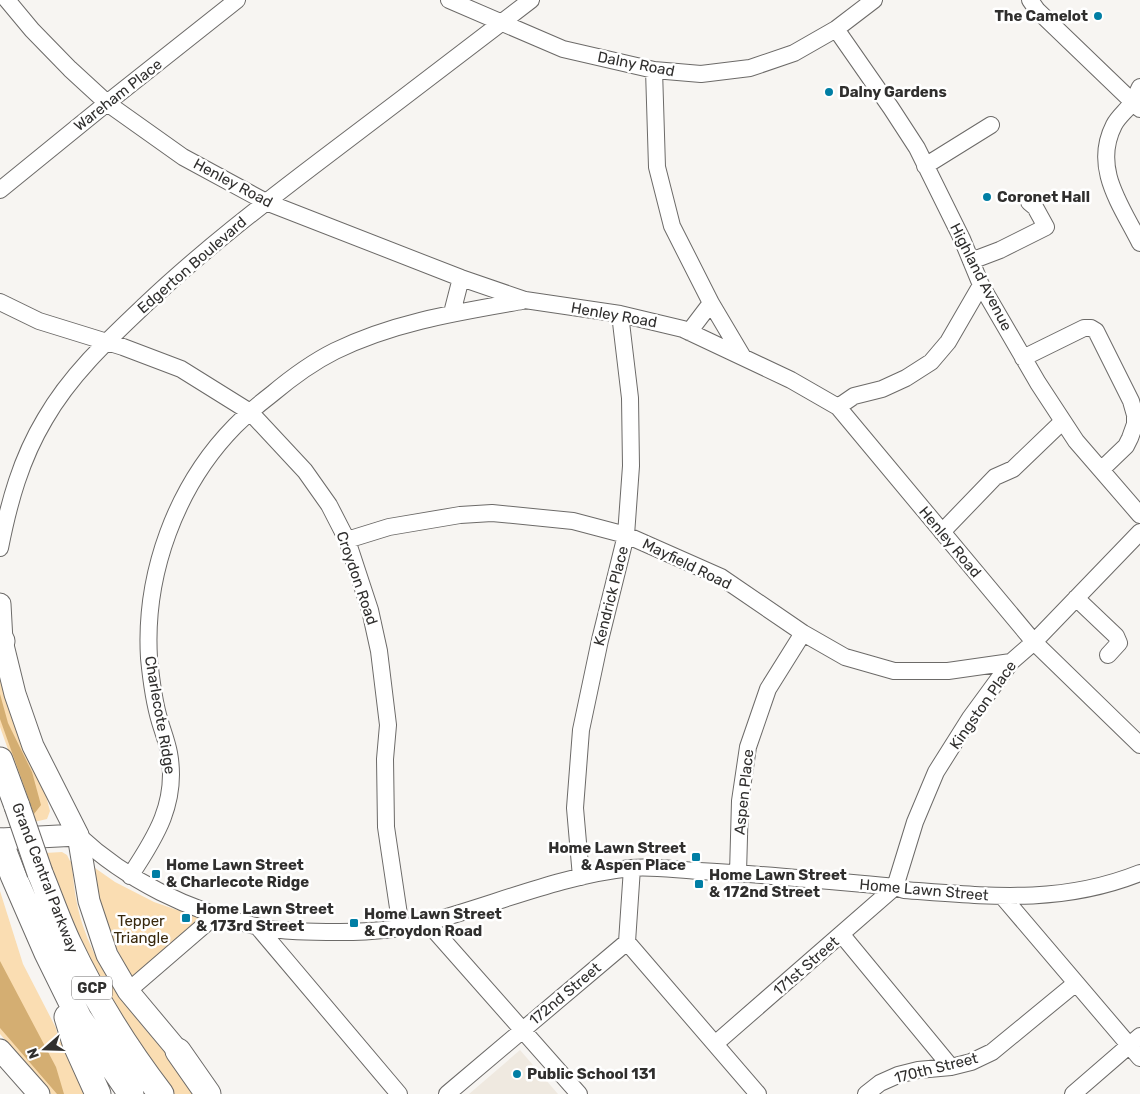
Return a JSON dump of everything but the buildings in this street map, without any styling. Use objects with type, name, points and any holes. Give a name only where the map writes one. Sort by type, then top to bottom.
[{"type":"highway","name":"Grand Central Parkway","points":[[0,760],[40,873],[68,944],[103,1010],[161,1094]]},
{"type":"highway","name":"Grand Central Parkway","points":[[0,840],[47,953],[78,1018],[131,1094]]},
{"type":"highway","points":[[47,953],[76,1043],[98,1094]]},
{"type":"highway","points":[[178,1051],[208,1094]]},
{"type":"main road","name":"Grand Central Parkway","points":[[0,604],[1,640],[15,694],[33,746],[78,835],[89,901],[107,955],[128,991],[216,1094]]},
{"type":"main road","points":[[0,840],[78,835]]},
{"type":"main road","points":[[0,1050],[39,1094]]},
{"type":"street","name":"Henley Road","points":[[7,0],[32,30],[70,69],[107,102],[183,157],[266,202],[461,278],[525,300],[620,314],[689,332],[791,380],[838,407],[1034,642],[1140,745]]},
{"type":"street","name":"Wareham Place","points":[[0,190],[107,102],[237,0]]},
{"type":"street","name":"Dalny Road","points":[[449,0],[563,49],[654,70],[701,74],[750,68],[794,53],[836,29],[874,0]]},
{"type":"street","name":"Edgerton Boulevard","points":[[0,548],[4,509],[29,448],[45,418],[72,379],[107,341],[184,268],[266,202],[531,0]]},
{"type":"street","points":[[1030,0],[1138,99],[1115,123],[1105,154],[1106,172],[1140,243]]},
{"type":"street","name":"Highland Avenue","points":[[836,29],[891,108],[916,148],[982,285],[1023,358],[1062,421],[1076,441],[1140,515]]},
{"type":"street","points":[[654,70],[657,167],[672,226],[712,303],[743,357]]},
{"type":"street","points":[[925,166],[991,125]]},
{"type":"street","points":[[971,261],[1000,250],[1046,227],[1035,207],[1029,202]]},
{"type":"street","points":[[452,313],[461,278]]},
{"type":"street","points":[[838,407],[854,396],[882,389],[906,378],[931,362],[948,342],[982,285]]},
{"type":"street","name":"Charlecote Ridge","points":[[130,876],[158,833],[168,803],[171,785],[169,751],[159,720],[152,684],[149,657],[151,606],[156,571],[163,548],[175,516],[194,478],[234,427],[250,412],[288,380],[334,351],[393,328],[452,313],[525,300]]},
{"type":"street","name":"Croydon Road","points":[[0,302],[38,321],[107,341],[180,369],[250,412],[305,471],[329,505],[347,540],[370,610],[379,651],[388,725],[385,759],[386,827],[401,928]]},
{"type":"street","points":[[689,332],[712,303]]},
{"type":"street","name":"Kendrick Place","points":[[581,877],[575,808],[581,730],[600,640],[626,535],[631,466],[630,398],[620,314]]},
{"type":"street","points":[[1023,358],[1084,328],[1091,328],[1096,331],[1131,400],[1135,415],[1135,424],[1126,446],[1101,470]]},
{"type":"street","points":[[944,534],[995,477],[1013,469],[1062,421]]},
{"type":"street","points":[[944,534],[995,488]]},
{"type":"street","name":"Mayfield Road","points":[[347,540],[389,527],[460,515],[492,513],[573,521],[626,535],[721,577],[803,633],[845,658],[894,671],[948,672],[1011,662]]},
{"type":"street","name":"Kingston Place","points":[[895,887],[915,822],[936,772],[970,718],[1011,662],[1034,642],[1140,532]]},
{"type":"street","points":[[1076,598],[1116,636],[1119,642],[1108,655]]},
{"type":"street","name":"Aspen Place","points":[[738,873],[740,801],[748,747],[768,689],[803,633]]},
{"type":"street","name":"Home Lawn Street","points":[[78,835],[93,849],[130,876],[170,897],[215,916],[257,926],[294,931],[366,932],[401,928],[428,922],[581,877],[632,868],[738,873],[992,897],[1065,894],[1108,885],[1140,873]]},
{"type":"street","points":[[632,868],[627,942],[758,1094]]},
{"type":"street","name":"171st Street","points":[[715,1044],[895,887]]},
{"type":"street","points":[[1002,896],[1076,983],[1136,1046],[1072,1094]]},
{"type":"street","points":[[128,991],[215,916]]},
{"type":"street","points":[[428,922],[579,1094]]},
{"type":"street","points":[[257,926],[399,1094]]},
{"type":"street","points":[[842,935],[951,1067]]},
{"type":"street","name":"172nd Street","points":[[447,1094],[627,942]]},
{"type":"street","name":"170th Street","points":[[866,1094],[880,1083],[898,1075],[918,1070],[951,1067],[971,1062],[992,1052],[1076,983]]},
{"type":"shaded area","points":[[0,694],[8,723],[32,772],[41,805],[34,814],[0,719]]},
{"type":"shaded area","points":[[0,961],[56,1067],[64,1094],[57,1094],[0,1028]]},
{"type":"shaded area","points":[[520,1050],[558,1094],[469,1094]]},
{"type":"green space","points":[[0,671],[44,788],[50,811],[47,819],[34,822],[0,727]]},
{"type":"green space","points":[[62,852],[72,861],[75,894],[83,926],[105,973],[134,1016],[202,1094],[169,1094],[81,959],[45,853]]},
{"type":"green space","name":"Tepper Triangle","points":[[95,868],[115,882],[154,902],[200,918],[131,978],[104,922]]},
{"type":"green space","points":[[0,891],[23,964],[56,1028],[59,1042],[68,1038],[93,1094],[51,1094],[0,1034]]},
{"type":"place","name":"The Camelot","points":[[1098,16]]},
{"type":"place","name":"Dalny Gardens","points":[[829,92]]},
{"type":"place","name":"Coronet Hall","points":[[987,197]]},
{"type":"place","name":"Home Lawn Street & Aspen Place","points":[[696,857]]},
{"type":"place","name":"Home Lawn Street & Charlecote Ridge","points":[[156,874]]},
{"type":"place","name":"Home Lawn Street & 172nd Street","points":[[699,884]]},
{"type":"place","name":"Home Lawn Street & 173rd Street","points":[[186,918]]},
{"type":"place","name":"Home Lawn Street & Croydon Road","points":[[354,923]]},
{"type":"place","name":"Public School 131","points":[[517,1074]]}]
